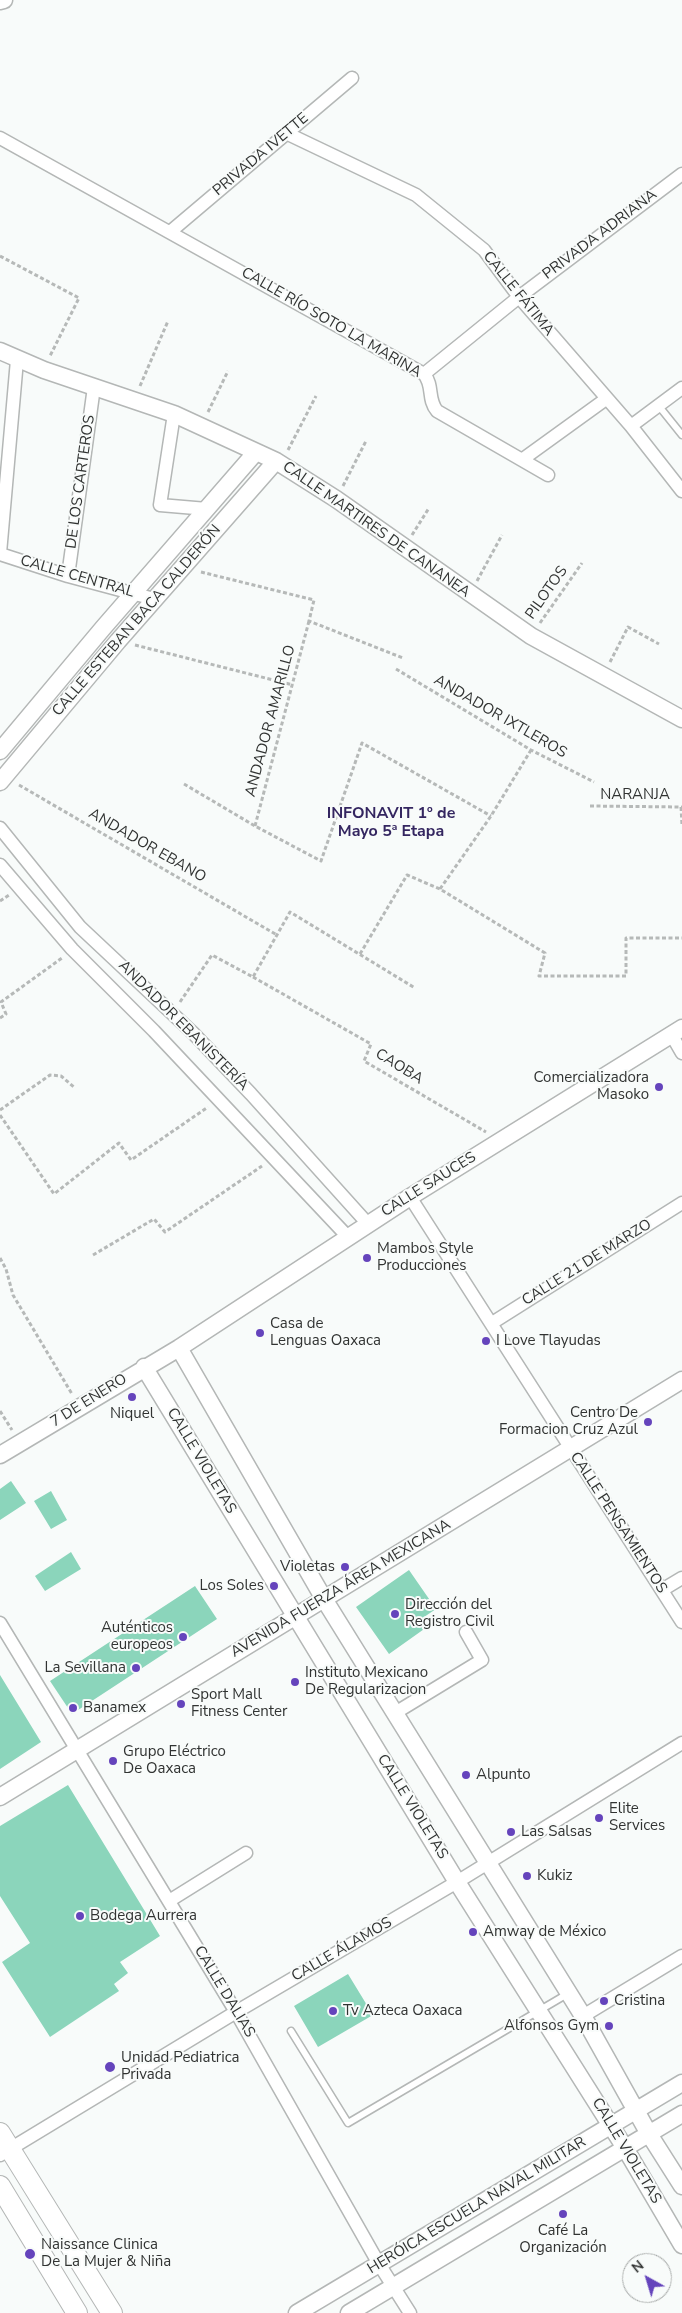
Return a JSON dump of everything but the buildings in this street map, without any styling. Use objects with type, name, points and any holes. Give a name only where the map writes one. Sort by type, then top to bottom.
[{"type":"main road","points":[[3,2145],[112,2313]]},
{"type":"main road","points":[[0,2186],[77,2313]]},
{"type":"street","points":[[0,1],[4,0]]},
{"type":"street","name":"PRIVADA IVETTE","points":[[170,232],[352,78]]},
{"type":"street","name":"CALLE FÁTIMA","points":[[286,133],[416,195],[484,250],[519,297],[631,426],[682,491]]},
{"type":"street","name":"CALLE RÍO SOTO LA MARINA","points":[[0,138],[424,374],[431,383],[433,406],[436,410],[471,432],[523,459]]},
{"type":"street","name":"PRIVADA ADRIANA","points":[[424,374],[519,297],[682,174]]},
{"type":"street","name":"CALLE MARTIRES DE CANANEA","points":[[0,351],[17,360],[44,370],[174,414],[278,463],[336,499],[403,548],[531,636],[682,719]]},
{"type":"street","points":[[0,554],[17,360]]},
{"type":"street","name":"DE LOS CARTEROS","points":[[68,576],[94,387]]},
{"type":"street","points":[[631,426],[682,388]]},
{"type":"street","points":[[548,475],[523,459],[606,399]]},
{"type":"street","points":[[174,414],[160,505],[207,509]]},
{"type":"street","name":"CALLE ESTEBAN BACA CALDERÓN","points":[[0,751],[21,724],[256,452]]},
{"type":"street","name":"CALLE ESTEBAN BACA CALDERÓN","points":[[3,780],[37,736],[118,640],[278,463]]},
{"type":"street","name":"CALLE CENTRAL","points":[[0,554],[68,576],[154,599]]},
{"type":"street","points":[[21,724],[37,736]]},
{"type":"street","name":"ANDADOR EBANISTERÍA","points":[[0,828],[80,927],[172,1013],[251,1094],[368,1224]]},
{"type":"street","name":"ANDADOR EBANISTERÍA","points":[[0,866],[72,950],[218,1099],[348,1237]]},
{"type":"street","points":[[676,1031],[682,1053]]},
{"type":"street","name":"CALLE SAUCES","points":[[179,1348],[410,1197],[676,1031]]},
{"type":"street","name":"CALLE PENSAMIENTOS","points":[[410,1197],[682,1622]]},
{"type":"street","name":"CALLE 21 DE MARZO","points":[[492,1323],[682,1203]]},
{"type":"street","name":"7 DE ENERO","points":[[0,1455],[80,1408],[144,1367],[179,1348]]},
{"type":"street","name":"CALLE VIOLETAS","points":[[179,1348],[324,1599],[583,2016],[649,2134],[682,2186]]},
{"type":"street","name":"CALLE VIOLETAS","points":[[144,1367],[458,1882],[625,2148],[682,2246]]},
{"type":"street","name":"AVENIDA FUERZA ÁREA MEXICANA","points":[[0,1797],[571,1450],[682,1380]]},
{"type":"street","points":[[662,1590],[682,1578]]},
{"type":"street","name":"CALLE DALIAS","points":[[0,1623],[236,2012],[379,2264],[410,2313]]},
{"type":"street","points":[[395,1713],[482,1660],[466,1632]]},
{"type":"street","name":"CALLE ÁLAMOS","points":[[3,2145],[458,1882],[682,1743]]},
{"type":"street","points":[[169,1901],[246,1854]]},
{"type":"street","points":[[583,2016],[682,1956]]},
{"type":"street","name":"HERÓICA ESCUELA NAVAL MILITAR","points":[[297,2313],[682,2083]]},
{"type":"street","name":"HERÓICA ESCUELA NAVAL MILITAR","points":[[349,2313],[682,2114]]},
{"type":"lane","points":[[658,405],[682,435]]},
{"type":"lane","points":[[292,2031],[348,2123],[568,1993]]},
{"type":"path","points":[[0,256],[79,298],[44,370]]},
{"type":"path","points":[[133,401],[168,320]]},
{"type":"path","points":[[201,426],[228,371]]},
{"type":"path","points":[[278,463],[316,396]]},
{"type":"path","points":[[336,499],[366,441]]},
{"type":"path","points":[[403,548],[429,508]]},
{"type":"path","points":[[469,594],[502,535]]},
{"type":"path","name":"PILOTOS","points":[[531,636],[582,563]]},
{"type":"path","name":"ANDADOR AMARILLO","points":[[183,567],[314,600],[255,826]]},
{"type":"path","points":[[309,621],[403,658]]},
{"type":"path","points":[[604,676],[628,627],[660,644]]},
{"type":"path","points":[[118,640],[293,685]]},
{"type":"path","name":"ANDADOR IXTLEROS","points":[[396,669],[532,750],[594,782]]},
{"type":"path","points":[[184,784],[255,826],[321,861],[362,742],[491,816]]},
{"type":"path","points":[[440,888],[491,816],[532,750]]},
{"type":"path","name":"ANDADOR EBANO","points":[[3,780],[277,935]]},
{"type":"path","name":"NARANJA","points":[[590,806],[681,807],[682,825]]},
{"type":"path","points":[[360,954],[407,875],[440,888],[545,953],[539,976],[626,976],[626,938],[682,938]]},
{"type":"path","points":[[172,1013],[212,955],[253,977],[290,912],[416,988]]},
{"type":"path","points":[[0,1018],[6,1014],[1,1002],[72,950]]},
{"type":"path","name":"CAOBA","points":[[253,977],[371,1044],[364,1061],[501,1141]]},
{"type":"path","points":[[0,1110],[50,1075],[61,1076],[75,1088]]},
{"type":"path","points":[[0,1115],[54,1194],[119,1144],[131,1160],[218,1099]]},
{"type":"path","points":[[92,1255],[154,1219],[165,1232],[273,1158]]},
{"type":"path","points":[[0,1258],[6,1269],[13,1295],[80,1408]]},
{"type":"path","points":[[0,1411],[20,1443]]},
{"type":"place","name":"Comercializadora Masoko","points":[[659,1087]]},
{"type":"place","name":"Mambos Style Producciones","points":[[367,1258]]},
{"type":"place","name":"Casa de Lenguas Oaxaca","points":[[260,1333]]},
{"type":"place","name":"I Love Tlayudas","points":[[486,1341]]},
{"type":"place","name":"Niquel","points":[[132,1397]]},
{"type":"place","name":"Centro De Formacion Cruz Azul","points":[[648,1422]]},
{"type":"place","name":"Violetas","points":[[345,1567]]},
{"type":"place","name":"Los Soles","points":[[274,1586]]},
{"type":"place","name":"Dirección del Registro Civil","points":[[395,1614]]},
{"type":"place","name":"Auténticos europeos","points":[[183,1637]]},
{"type":"place","name":"La Sevillana","points":[[136,1668]]},
{"type":"place","name":"Instituto Mexicano De Regularizacion","points":[[295,1682]]},
{"type":"place","name":"Sport Mall Fitness Center","points":[[181,1704]]},
{"type":"place","name":"Banamex","points":[[73,1708]]},
{"type":"place","name":"Grupo Eléctrico De Oaxaca","points":[[113,1761]]},
{"type":"place","name":"Alpunto","points":[[466,1775]]},
{"type":"place","name":"Elite Services","points":[[599,1818]]},
{"type":"place","name":"Las Salsas","points":[[511,1832]]},
{"type":"place","name":"Kukiz","points":[[527,1876]]},
{"type":"place","name":"Bodega Aurrera","points":[[80,1916]]},
{"type":"place","name":"Amway de México","points":[[473,1932]]},
{"type":"place","name":"Cristina","points":[[604,2001]]},
{"type":"place","name":"Tv Azteca Oaxaca","points":[[333,2011]]},
{"type":"place","name":"Alfonsos Gym","points":[[609,2026]]},
{"type":"place","name":"Unidad Pediatrica Privada","points":[[110,2067]]},
{"type":"place","name":"Café La Organización","points":[[563,2214]]},
{"type":"place","name":"Naissance Clinica De La Mujer & Niña","points":[[30,2254]]},
{"type":"district","name":"INFONAVIT 1º de Mayo 5ª Etapa","points":[[391,823]]}]
